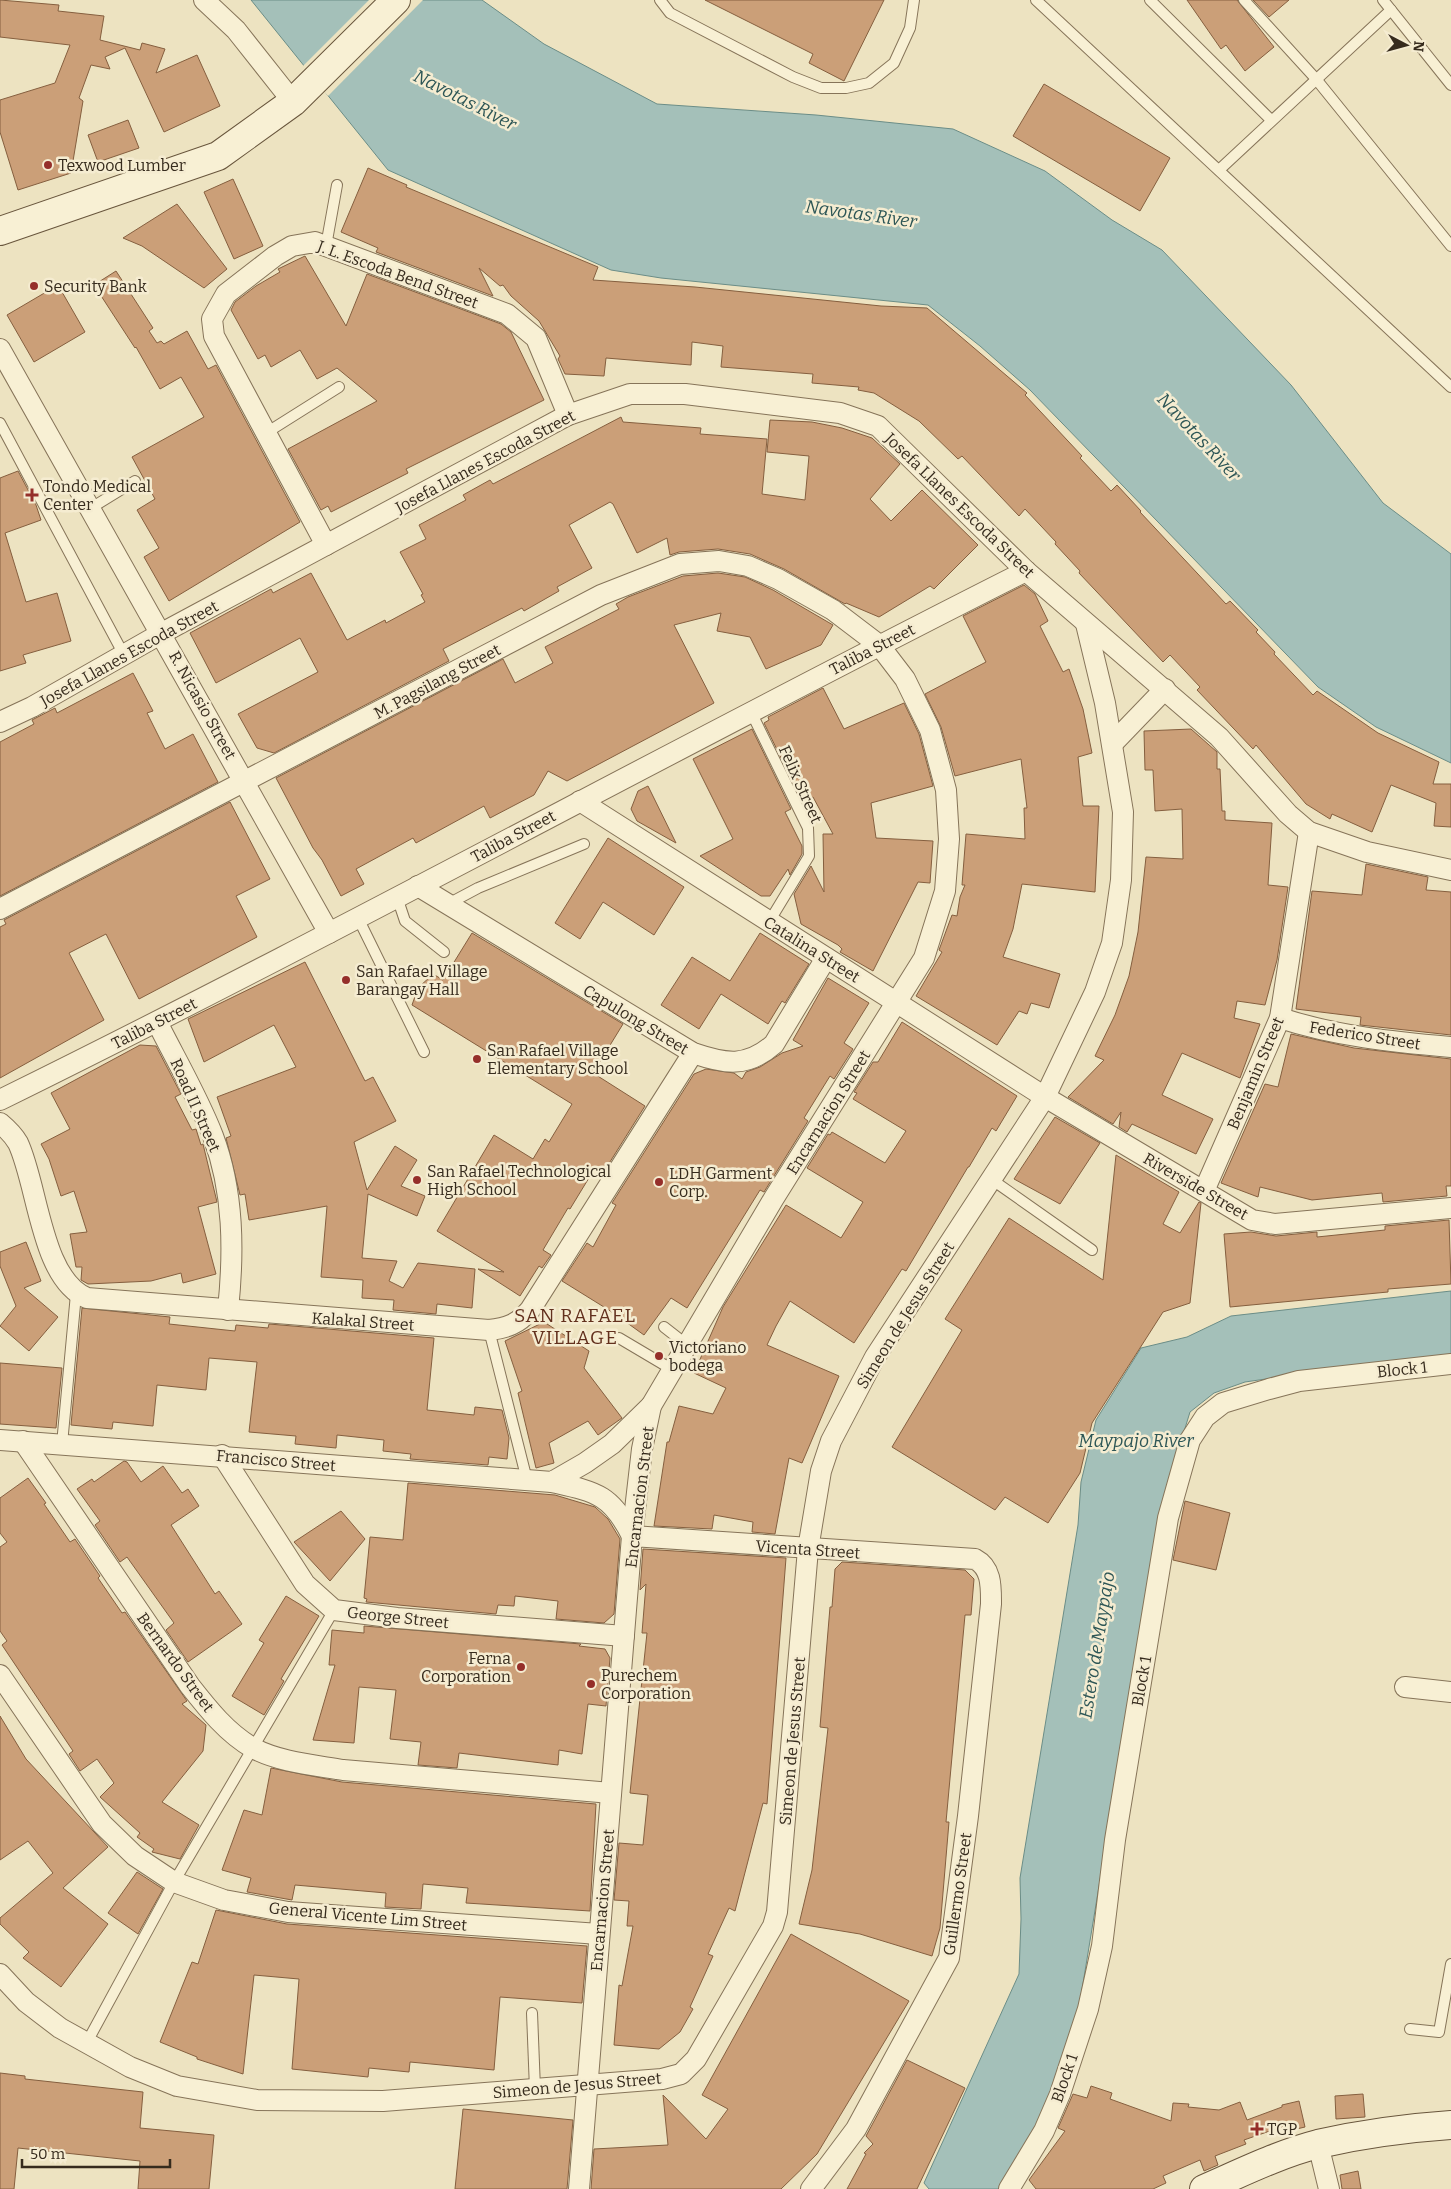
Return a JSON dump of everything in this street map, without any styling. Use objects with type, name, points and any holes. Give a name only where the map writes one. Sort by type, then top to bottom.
[{"type":"main road","points":[[0,231],[218,156],[293,102],[396,0]]},
{"type":"main road","points":[[1204,2189],[1278,2158],[1318,2144],[1371,2134],[1451,2125]]},
{"type":"street","points":[[204,0],[236,30],[293,102]]},
{"type":"street","name":"J. L. Escoda Bend Street","points":[[326,545],[214,336],[212,319],[226,294],[275,256],[292,246],[315,242],[507,314],[536,338],[568,415]]},
{"type":"street","name":"R. Nicasio Street","points":[[0,349],[330,932]]},
{"type":"street","name":"Josefa Llanes Escoda Street","points":[[0,722],[32,707],[162,633],[568,415],[630,394],[685,394],[840,413],[878,426],[1026,571],[1219,738],[1288,814],[1309,832],[1367,852],[1451,870]]},
{"type":"street","name":"M. Pagsilang Street","points":[[0,909],[601,595],[680,564],[719,562],[748,566],[778,579],[833,610],[879,645]]},
{"type":"street","name":"Taliba Street","points":[[0,1100],[157,1022],[879,645],[1026,571]]},
{"type":"street","name":"Simeon de Jesus Street","points":[[0,1974],[26,2002],[86,2044],[130,2067],[177,2086],[257,2100],[383,2101],[662,2079],[681,2074],[696,2059],[773,1926],[777,1912],[808,1549],[821,1472],[830,1441],[875,1357],[1045,1097],[1095,992],[1112,943],[1121,880],[1123,812],[1113,743],[1086,624]]},
{"type":"street","name":"Encarnacion Street","points":[[587,2084],[632,1536],[642,1449],[652,1406],[774,1198],[924,958],[945,891],[949,839],[946,790],[930,730],[905,679],[879,645]]},
{"type":"street","points":[[1113,743],[1165,690]]},
{"type":"street","name":"Catalina Street","points":[[580,801],[1045,1097]]},
{"type":"street","name":"Benjamin Street","points":[[1204,1192],[1280,1018],[1309,832]]},
{"type":"street","name":"Capulong Street","points":[[418,886],[693,1054],[714,1060],[734,1063],[763,1054],[774,1044],[826,958]]},
{"type":"street","name":"Federico Street","points":[[1280,1018],[1306,1027],[1392,1042],[1451,1047]]},
{"type":"street","name":"Road II Street","points":[[157,1022],[213,1136],[224,1174],[230,1217],[232,1268],[228,1310]]},
{"type":"street","name":"Kalakal Street","points":[[76,1294],[86,1298],[228,1310],[489,1330],[506,1328],[521,1320],[530,1310],[693,1054]]},
{"type":"street","name":"Riverside Street","points":[[1045,1097],[1252,1220],[1276,1224],[1451,1208]]},
{"type":"street","points":[[0,1123],[17,1142],[58,1270],[76,1294]]},
{"type":"street","name":"Block 1","points":[[1010,2189],[1048,2123],[1088,2009],[1102,1946],[1115,1840],[1168,1518],[1190,1440],[1205,1417],[1223,1403],[1269,1389],[1298,1381],[1451,1364]]},
{"type":"street","points":[[552,1482],[585,1463],[612,1444],[652,1406]]},
{"type":"street","name":"Francisco Street","points":[[0,1440],[222,1455],[552,1482],[600,1496],[614,1505],[632,1536]]},
{"type":"street","name":"Bernardo Street","points":[[24,1441],[190,1686],[217,1720],[254,1748],[302,1762],[343,1770],[611,1793]]},
{"type":"street","name":"George Street","points":[[222,1455],[305,1584],[334,1610],[397,1618],[624,1636]]},
{"type":"street","name":"Vicenta Street","points":[[632,1536],[976,1559],[983,1564]]},
{"type":"street","name":"Guillermo Street","points":[[811,2189],[856,2129],[949,1958],[968,1816],[991,1604],[990,1581],[983,1564]]},
{"type":"street","name":"General Vicente Lim Street","points":[[0,1675],[102,1824],[135,1856],[174,1882],[224,1900],[288,1912],[599,1934]]},
{"type":"street","points":[[1405,1687],[1451,1692]]},
{"type":"street","points":[[579,2189],[587,2084]]},
{"type":"street","points":[[1318,2144],[1329,2189]]},
{"type":"lane","points":[[660,0],[670,13],[793,77],[821,88],[846,88],[868,83],[894,63],[910,28],[914,0]]},
{"type":"lane","points":[[1036,0],[1451,387]]},
{"type":"lane","points":[[1150,0],[1271,120]]},
{"type":"lane","points":[[1244,0],[1316,79],[1451,246]]},
{"type":"lane","points":[[1383,0],[1451,85]]},
{"type":"lane","points":[[1219,170],[1391,10]]},
{"type":"lane","points":[[326,246],[337,185]]},
{"type":"lane","points":[[266,434],[339,387]]},
{"type":"lane","points":[[0,423],[124,655]]},
{"type":"lane","points":[[91,508],[134,482]]},
{"type":"lane","name":"Felix Street","points":[[751,712],[808,828],[809,856],[770,922]]},
{"type":"lane","points":[[448,904],[478,888],[584,844]]},
{"type":"lane","points":[[397,897],[405,921],[444,952]]},
{"type":"lane","points":[[358,918],[424,1052]]},
{"type":"lane","points":[[991,1179],[1092,1250]]},
{"type":"lane","points":[[62,1444],[76,1294]]},
{"type":"lane","points":[[664,1327],[687,1345]]},
{"type":"lane","points":[[489,1330],[528,1480]]},
{"type":"lane","points":[[619,1338],[673,1370]]},
{"type":"lane","points":[[86,2044],[174,1882],[334,1610]]},
{"type":"lane","points":[[1410,2029],[1438,2032],[1451,1964]]},
{"type":"lane","points":[[532,2013],[535,2089]]},
{"type":"water","name":"Navotas River","points":[[251,0],[482,0],[544,44],[657,104],[816,115],[953,129],[1045,171],[1112,220],[1162,250],[1291,385],[1383,503],[1451,554],[1451,763],[1376,727],[1318,687],[1030,390],[980,346],[928,305],[661,278],[611,270],[388,170]]},
{"type":"water","name":"Maypajo River","points":[[1451,1291],[1451,1357],[1349,1367],[1245,1382],[1214,1393],[1190,1412],[1162,1503],[1076,2026],[1050,2104],[1006,2189],[929,2189],[924,2183],[1019,1974],[1020,1878],[1078,1525],[1081,1482],[1096,1420],[1141,1348],[1187,1337],[1231,1316]]},
{"type":"pier","points":[[369,0],[423,0],[328,96],[302,67]]},
{"type":"building","points":[[0,0],[59,5],[58,11],[104,16],[100,40],[140,50],[142,43],[165,49],[156,73],[197,55],[220,106],[164,132],[125,48],[105,57],[110,69],[91,65],[79,98],[83,101],[71,173],[18,190],[0,132],[0,100],[55,83],[70,45],[0,37]]},
{"type":"building","points":[[705,0],[884,0],[844,81],[809,63],[813,54]]},
{"type":"building","points":[[1187,0],[1237,0],[1274,47],[1245,71],[1226,45],[1221,49]]},
{"type":"building","points":[[1253,0],[1289,0],[1269,17]]},
{"type":"building","points":[[1044,84],[1170,158],[1140,211],[1013,136]]},
{"type":"building","points":[[128,120],[139,148],[98,162],[88,135]]},
{"type":"building","points":[[368,168],[407,185],[406,187],[598,267],[593,280],[695,287],[881,306],[927,308],[1027,393],[1025,395],[1082,456],[1080,458],[1111,491],[1117,485],[1226,604],[1230,601],[1258,630],[1256,632],[1275,652],[1274,654],[1313,695],[1317,691],[1378,733],[1439,762],[1433,784],[1451,784],[1451,827],[1434,826],[1436,803],[1391,785],[1372,832],[1332,814],[1330,819],[1306,804],[1256,745],[1253,749],[1197,690],[1200,687],[1170,655],[1163,662],[1079,573],[1080,571],[1055,544],[1056,542],[1025,509],[1019,516],[962,456],[958,459],[919,421],[874,393],[858,390],[859,387],[812,383],[813,374],[721,367],[723,346],[692,342],[691,365],[606,358],[604,376],[565,374],[558,359],[560,356],[539,321],[511,296],[503,285],[500,286],[479,268],[493,296],[376,252],[378,248],[341,232]]},
{"type":"building","points":[[233,179],[263,246],[234,259],[204,192]]},
{"type":"building","points":[[177,204],[227,269],[204,288],[142,246],[123,238]]},
{"type":"building","points":[[305,256],[346,326],[367,274],[501,324],[511,332],[544,400],[406,469],[408,473],[331,512],[328,506],[321,510],[288,449],[377,401],[337,368],[317,379],[300,350],[271,367],[265,355],[258,359],[231,310],[235,302],[256,286],[280,272],[278,269]]},
{"type":"building","points":[[116,271],[153,328],[149,331],[157,343],[161,341],[164,344],[187,331],[208,369],[216,365],[300,522],[169,601],[144,557],[159,548],[137,510],[155,499],[132,457],[204,417],[181,377],[160,389],[136,347],[94,285]]},
{"type":"building","points":[[58,285],[85,332],[34,362],[7,315]]},
{"type":"building","points":[[621,417],[623,422],[701,428],[700,434],[767,439],[762,494],[805,500],[809,456],[767,452],[770,420],[812,422],[842,428],[872,438],[900,464],[870,499],[891,521],[922,490],[978,545],[934,589],[930,586],[879,617],[845,604],[784,569],[750,554],[718,549],[679,552],[670,555],[667,538],[637,553],[613,504],[610,502],[569,525],[592,568],[557,587],[559,591],[524,611],[522,608],[443,649],[449,661],[274,753],[257,748],[238,714],[318,672],[300,638],[216,683],[190,633],[271,589],[273,593],[311,573],[347,640],[385,620],[386,623],[425,602],[421,595],[423,594],[400,552],[426,539],[419,525],[466,500],[463,495],[490,480],[493,484]]},
{"type":"building","points":[[18,471],[36,505],[41,520],[5,533],[26,602],[57,593],[71,641],[23,655],[26,663],[0,671],[0,478]]},
{"type":"building","points":[[718,573],[745,577],[773,590],[833,625],[821,645],[766,669],[750,637],[717,631],[721,613],[674,625],[714,703],[567,781],[548,771],[534,795],[490,818],[484,806],[416,843],[413,838],[356,869],[364,884],[341,896],[276,778],[503,659],[515,683],[553,663],[545,647],[619,609],[616,604],[628,597],[683,576]]},
{"type":"building","points":[[1024,585],[1035,594],[1048,621],[1040,626],[1063,672],[1069,669],[1083,709],[1092,753],[1078,757],[1083,806],[1099,806],[1095,892],[1022,884],[1013,929],[1003,957],[1060,974],[1049,1008],[1031,1003],[1027,1014],[1019,1011],[997,1045],[916,996],[942,952],[939,950],[952,915],[957,916],[960,897],[965,885],[962,885],[966,834],[1025,839],[1024,808],[1027,808],[1021,759],[955,776],[941,727],[925,694],[986,662],[963,616]]},
{"type":"building","points":[[133,673],[153,711],[147,713],[165,749],[193,734],[218,782],[0,896],[0,742],[34,724],[32,720],[55,708],[57,713]]},
{"type":"building","points":[[823,688],[844,729],[904,703],[919,734],[933,786],[871,803],[876,838],[933,841],[930,883],[918,882],[873,971],[840,952],[842,949],[838,945],[801,924],[794,894],[811,866],[824,892],[823,834],[833,834],[813,797],[803,803],[764,723],[769,720],[768,717]]},
{"type":"building","points":[[752,729],[791,809],[785,812],[802,846],[802,854],[790,875],[788,869],[770,896],[761,896],[700,856],[733,839],[693,759]]},
{"type":"building","points":[[1191,729],[1217,752],[1217,769],[1220,769],[1222,811],[1225,811],[1225,820],[1272,823],[1268,885],[1288,887],[1277,960],[1265,1005],[1237,1001],[1234,1018],[1260,1024],[1240,1078],[1182,1053],[1162,1095],[1213,1119],[1196,1154],[1132,1124],[1127,1132],[1119,1127],[1121,1112],[1113,1124],[1068,1097],[1104,1060],[1095,1056],[1115,1015],[1129,976],[1138,932],[1146,857],[1183,859],[1182,809],[1155,811],[1153,770],[1145,770],[1144,731]]},
{"type":"building","points":[[648,786],[676,843],[637,821],[631,809],[638,791]]},
{"type":"building","points":[[230,802],[270,879],[236,896],[257,937],[139,999],[106,934],[69,953],[104,1020],[0,1078],[0,927],[6,924],[4,920]]},
{"type":"building","points":[[608,838],[684,887],[654,935],[603,902],[580,939],[555,923]]},
{"type":"building","points":[[1366,864],[1428,877],[1426,890],[1451,892],[1451,1035],[1360,1025],[1361,1017],[1296,1009],[1312,891],[1362,895]]},
{"type":"building","points":[[472,933],[623,1024],[593,1073],[645,1106],[603,1173],[595,1168],[570,1209],[568,1208],[543,1250],[551,1255],[542,1268],[539,1266],[520,1296],[478,1269],[504,1272],[437,1231],[494,1135],[533,1159],[545,1139],[549,1142],[572,1104],[412,1005],[418,988],[433,974],[443,980]]},
{"type":"building","points":[[760,933],[809,964],[785,1003],[782,1001],[768,1024],[721,994],[699,1029],[661,1005],[692,957],[730,981]]},
{"type":"building","points":[[305,962],[365,1081],[373,1077],[396,1121],[354,1142],[367,1190],[395,1146],[417,1160],[401,1186],[425,1196],[417,1216],[368,1194],[362,1258],[397,1261],[389,1281],[403,1288],[418,1263],[475,1269],[472,1308],[437,1304],[436,1314],[393,1310],[394,1300],[362,1298],[363,1280],[321,1277],[327,1206],[249,1220],[245,1194],[240,1195],[226,1138],[231,1136],[217,1097],[296,1067],[274,1025],[204,1062],[188,1019]]},
{"type":"building","points":[[828,978],[869,1003],[844,1043],[853,1049],[834,1079],[830,1076],[804,1118],[808,1121],[764,1192],[760,1190],[687,1308],[671,1298],[644,1335],[612,1312],[562,1281],[587,1243],[593,1247],[616,1205],[612,1203],[694,1074],[706,1069],[734,1073],[742,1079],[746,1072],[760,1067],[782,1053],[803,1046],[793,1040]]},
{"type":"building","points":[[902,1022],[1017,1096],[996,1131],[992,1128],[906,1271],[902,1269],[854,1343],[790,1301],[776,1326],[767,1345],[839,1376],[802,1463],[789,1458],[775,1534],[752,1532],[753,1522],[714,1515],[712,1529],[654,1526],[667,1442],[669,1442],[679,1406],[713,1414],[726,1388],[694,1373],[723,1307],[786,1205],[841,1238],[863,1202],[807,1168],[828,1134],[830,1135],[832,1132],[885,1163],[906,1131],[853,1099],[857,1093],[854,1092],[873,1062],[878,1062]]},
{"type":"building","points":[[1291,1034],[1354,1048],[1451,1059],[1451,1186],[1446,1186],[1447,1196],[1383,1202],[1382,1193],[1312,1200],[1260,1187],[1258,1197],[1221,1183],[1265,1084],[1278,1087]]},
{"type":"building","points":[[140,1045],[156,1046],[181,1094],[175,1097],[192,1130],[196,1129],[201,1145],[203,1144],[217,1202],[198,1207],[216,1274],[183,1283],[181,1273],[151,1281],[88,1284],[81,1280],[82,1267],[76,1267],[70,1234],[87,1232],[74,1191],[61,1196],[49,1159],[41,1144],[70,1129],[51,1093]]},
{"type":"building","points":[[1055,1117],[1100,1143],[1060,1204],[1014,1179]]},
{"type":"building","points":[[1116,1155],[1179,1192],[1163,1224],[1180,1233],[1199,1202],[1201,1203],[1190,1303],[1163,1312],[1092,1423],[1080,1473],[1048,1523],[1005,1497],[995,1510],[892,1447],[962,1330],[945,1319],[1009,1218],[1103,1280]]},
{"type":"building","points":[[1449,1220],[1451,1284],[1388,1289],[1388,1292],[1230,1307],[1224,1234],[1251,1232],[1276,1236],[1317,1232],[1317,1237],[1385,1230],[1385,1226]]},
{"type":"building","points":[[26,1242],[41,1281],[24,1288],[58,1317],[29,1351],[0,1326],[16,1306],[0,1266],[0,1252]]},
{"type":"building","points":[[82,1308],[170,1317],[169,1324],[235,1331],[236,1325],[268,1328],[269,1324],[434,1338],[427,1410],[474,1415],[475,1407],[502,1410],[509,1438],[507,1459],[489,1457],[488,1465],[410,1459],[411,1454],[383,1451],[384,1440],[337,1435],[336,1448],[295,1444],[296,1436],[249,1432],[257,1362],[209,1358],[206,1390],[157,1385],[153,1426],[113,1422],[112,1429],[71,1425]]},
{"type":"building","points":[[544,1322],[589,1351],[584,1368],[622,1418],[598,1435],[588,1421],[549,1443],[554,1463],[536,1468],[518,1393],[522,1391],[505,1341]]},
{"type":"building","points":[[0,1363],[62,1368],[56,1428],[0,1424]]},
{"type":"building","points":[[124,1461],[127,1462],[141,1482],[163,1466],[182,1493],[188,1489],[199,1506],[171,1525],[215,1594],[219,1591],[242,1624],[188,1662],[166,1630],[174,1623],[127,1557],[120,1562],[95,1525],[100,1521],[77,1489],[92,1479],[94,1482]]},
{"type":"building","points":[[28,1478],[70,1542],[75,1539],[122,1613],[125,1612],[187,1701],[182,1704],[206,1725],[203,1751],[162,1802],[199,1825],[180,1859],[152,1852],[154,1849],[137,1837],[140,1833],[100,1797],[114,1783],[97,1759],[80,1771],[69,1754],[73,1751],[2,1645],[7,1641],[0,1631],[0,1547],[7,1542],[0,1533],[0,1498]]},
{"type":"building","points":[[408,1483],[555,1495],[595,1507],[608,1519],[620,1539],[614,1614],[604,1623],[556,1619],[558,1601],[515,1596],[514,1606],[498,1605],[496,1614],[366,1602],[367,1599],[364,1598],[370,1537],[403,1540]]},
{"type":"building","points":[[1185,1501],[1230,1513],[1216,1570],[1173,1560]]},
{"type":"building","points":[[341,1511],[365,1539],[330,1581],[294,1542]]},
{"type":"building","points":[[643,1549],[786,1558],[767,1804],[763,1803],[735,1911],[729,1908],[708,1954],[713,1956],[690,2007],[693,2009],[680,2032],[659,2049],[614,2045],[619,1985],[622,1986],[633,1926],[627,1926],[629,1901],[614,1900],[619,1843],[643,1845],[648,1795],[630,1793],[647,1633],[642,1633],[646,1584],[640,1590]]},
{"type":"building","points":[[842,1562],[965,1570],[974,1579],[971,1615],[965,1615],[946,1822],[949,1822],[940,1928],[932,1956],[860,1934],[799,1924],[812,1870],[828,1728],[820,1727],[830,1607],[832,1607],[835,1569]]},
{"type":"building","points":[[286,1596],[319,1616],[281,1679],[284,1681],[264,1715],[232,1696],[264,1643],[259,1640]]},
{"type":"building","points":[[364,1626],[581,1644],[579,1646],[605,1649],[610,1658],[606,1706],[588,1704],[582,1754],[559,1750],[558,1765],[459,1753],[457,1768],[418,1765],[421,1742],[390,1739],[396,1690],[359,1687],[354,1743],[313,1740],[335,1665],[329,1665],[332,1630],[364,1633]]},
{"type":"building","points":[[0,1716],[26,1759],[108,1847],[63,1888],[108,1924],[61,1987],[23,1958],[29,1952],[0,1924],[0,1918],[53,1873],[28,1841],[0,1860]]},
{"type":"building","points":[[271,1768],[342,1782],[596,1804],[590,1911],[466,1903],[468,1888],[423,1884],[421,1909],[385,1907],[386,1893],[295,1885],[292,1900],[247,1892],[251,1878],[222,1870],[244,1810],[262,1815]]},
{"type":"building","points":[[137,1872],[163,1889],[138,1934],[108,1913]]},
{"type":"building","points":[[216,1910],[287,1924],[587,1946],[582,2003],[500,1997],[494,2070],[410,2062],[409,2072],[369,2068],[368,2077],[292,2069],[299,1979],[254,1975],[243,2074],[197,2059],[197,2057],[160,2042],[192,1962],[198,1964]]},
{"type":"building","points":[[791,1934],[909,2001],[817,2154],[781,2189],[591,2189],[594,2149],[668,2145],[663,2095],[706,2139],[728,2109],[702,2095]]},
{"type":"building","points":[[907,2060],[965,2088],[917,2189],[847,2189],[866,2154],[864,2153],[873,2144],[866,2136]]},
{"type":"building","points":[[0,2073],[25,2076],[25,2079],[143,2092],[140,2128],[214,2135],[209,2189],[138,2189],[140,2161],[18,2148],[14,2189],[0,2189]]},
{"type":"building","points":[[1091,2086],[1112,2093],[1110,2099],[1171,2121],[1173,2103],[1189,2104],[1188,2107],[1219,2110],[1240,2102],[1247,2120],[1282,2107],[1282,2105],[1299,2101],[1305,2127],[1288,2131],[1287,2125],[1244,2140],[1246,2144],[1215,2156],[1218,2165],[1204,2171],[1200,2160],[1163,2176],[1166,2183],[1153,2189],[1036,2189],[1029,2180],[1065,2131],[1058,2128],[1073,2094],[1087,2098]]},
{"type":"building","points":[[1363,2094],[1365,2117],[1336,2119],[1335,2096]]},
{"type":"building","points":[[463,2109],[573,2120],[567,2189],[455,2189]]},
{"type":"building","points":[[1358,2171],[1361,2189],[1342,2189],[1340,2175]]},
{"type":"place","name":"Texwood Lumber","points":[[48,165]]},
{"type":"place","name":"Security Bank","points":[[34,286]]},
{"type":"place","name":"Tondo Medical Center","points":[[32,495]]},
{"type":"place","name":"San Rafael Village Barangay Hall","points":[[346,980]]},
{"type":"place","name":"San Rafael Village Elementary School","points":[[477,1059]]},
{"type":"place","name":"San Rafael Technological High School","points":[[417,1180]]},
{"type":"place","name":"LDH Garment Corp.","points":[[659,1182]]},
{"type":"place","name":"Victoriano bodega","points":[[659,1356]]},
{"type":"place","name":"Ferna Corporation","points":[[521,1667]]},
{"type":"place","name":"Purechem Corporation","points":[[591,1684]]},
{"type":"place","name":"TGP","points":[[1257,2129]]},
{"type":"district","name":"SAN RAFAEL VILLAGE","points":[[575,1326]]},
{"type":"water label","name":"Estero de Maypajo","points":[[1097,1645]]}]
